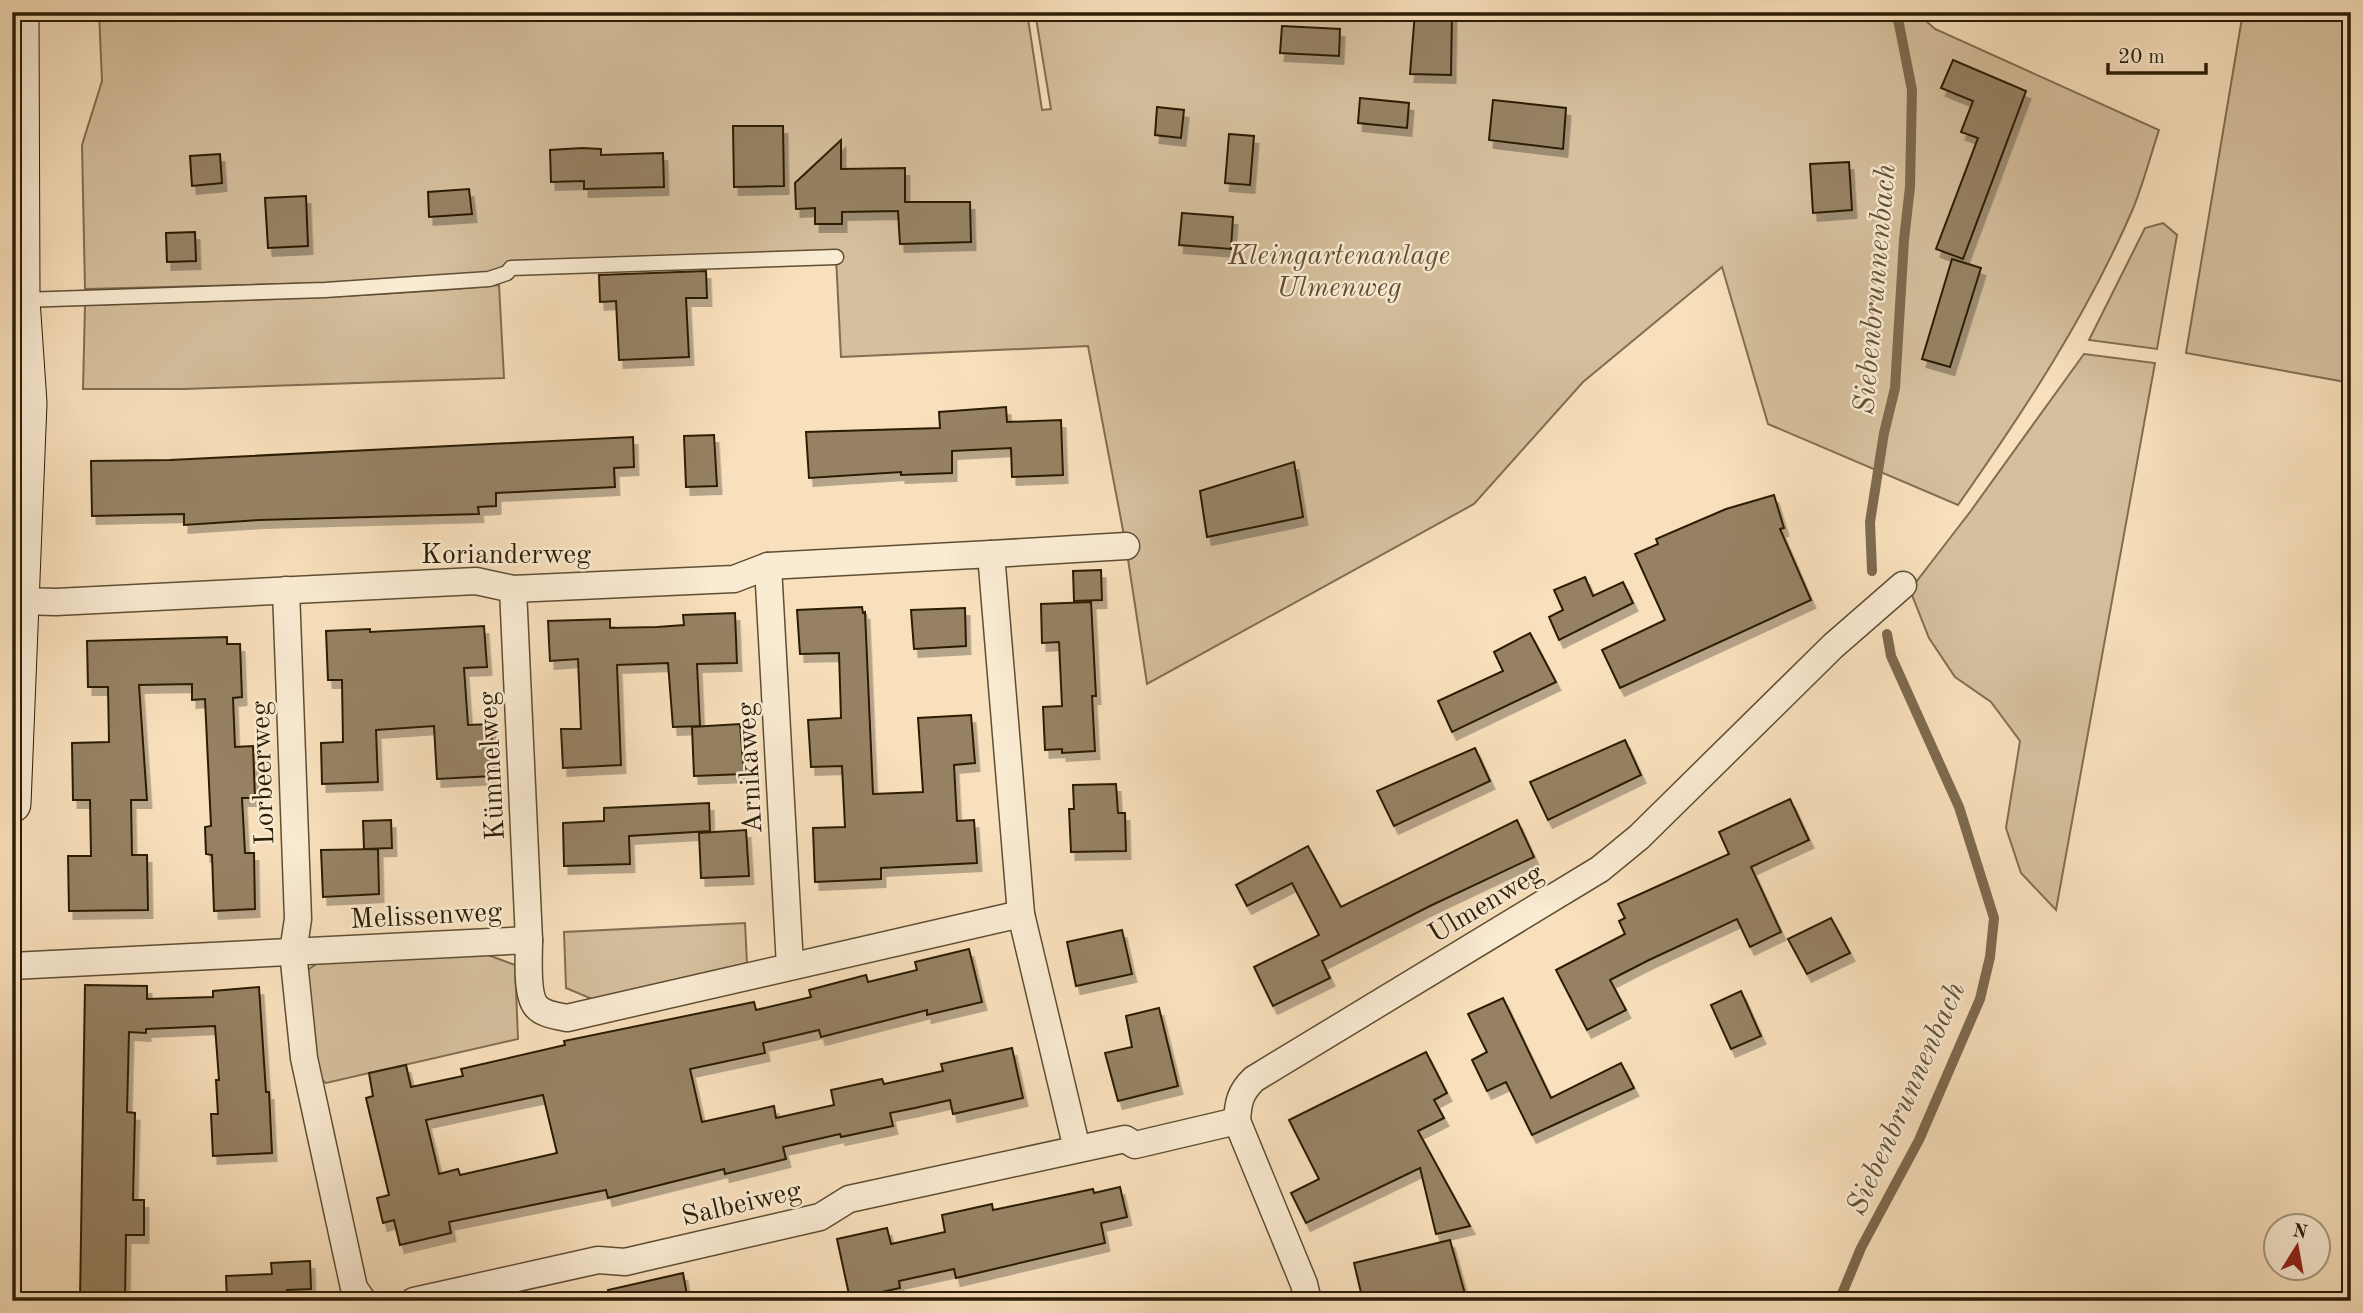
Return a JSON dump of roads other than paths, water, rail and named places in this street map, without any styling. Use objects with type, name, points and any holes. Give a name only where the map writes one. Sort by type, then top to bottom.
[{"type":"street","points":[[12,804],[27,403],[22,300],[20,12]]},
{"type":"street","name":"Korianderweg","points":[[19,601],[56,602],[476,581],[513,589],[734,579],[768,566],[1126,546]]},
{"type":"street","points":[[991,554],[1021,914],[1077,1149]]},
{"type":"street","name":"Arnikaweg","points":[[768,566],[790,966]]},
{"type":"street","name":"Ulmenweg","points":[[1237,1121],[1238,1103],[1244,1089],[1254,1079],[1600,869],[1639,837],[1777,698],[1903,585]]},
{"type":"street","name":"Kümmelweg","points":[[513,589],[529,940]]},
{"type":"street","name":"Lorbeerweg","points":[[286,590],[298,919],[293,952]]},
{"type":"street","name":"Melissenweg","points":[[12,965],[529,940],[530,993],[536,1007],[552,1015],[567,1018],[1021,914]]},
{"type":"street","points":[[293,952],[307,1070],[354,1289],[363,1301]]},
{"type":"street","points":[[1237,1121],[1304,1284],[1308,1301]]},
{"type":"street","name":"Salbeiweg","points":[[414,1301],[598,1260],[625,1262],[821,1217],[849,1199],[1125,1139],[1135,1145],[1237,1121]]},
{"type":"lane","points":[[22,300],[325,290],[489,279],[507,273],[511,268],[836,257]]},
{"type":"waterway","name":"Siebenbrunnenbach","points":[[1872,571],[1870,522],[1884,433],[1895,388],[1910,187],[1912,90],[1895,12]]},
{"type":"waterway","name":"Siebenbrunnenbach","points":[[1839,1301],[1861,1248],[1919,1140],[1980,999],[1990,957],[1994,918],[1959,807],[1891,656],[1887,634]]},
{"type":"park label","name":"Kleingartenanlage Ulmenweg","points":[[1339,270]]}]
